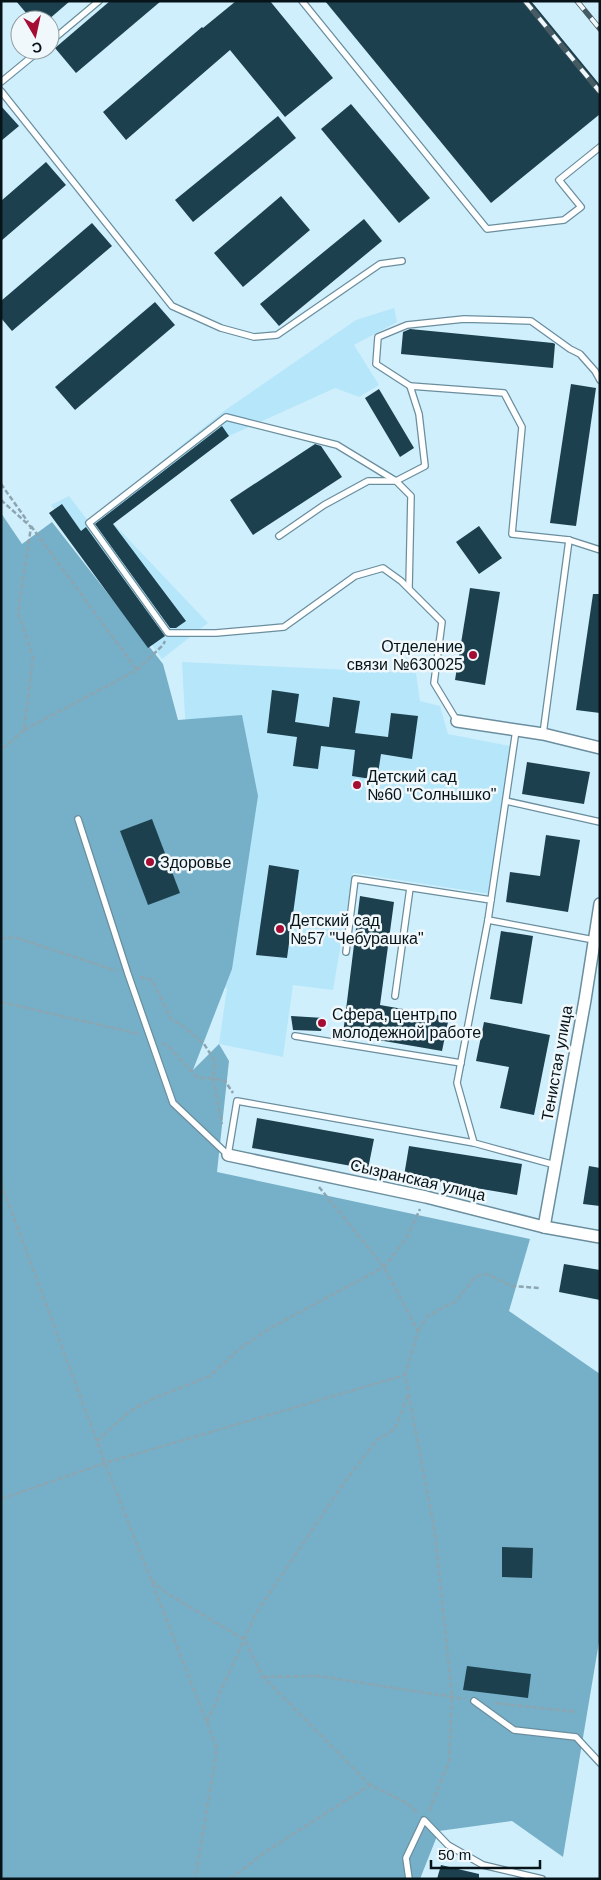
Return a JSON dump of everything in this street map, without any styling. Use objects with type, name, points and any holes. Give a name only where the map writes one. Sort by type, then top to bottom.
[{"type":"street","points":[[457,721],[543,734],[600,748]]},
{"type":"street","name":"Тенистая улица","points":[[544,1227],[600,904]]},
{"type":"street","name":"Сызранская улица","points":[[228,1155],[426,1197],[544,1227],[600,1237]]},
{"type":"lane","points":[[60,34],[99,1]]},
{"type":"lane","points":[[302,1],[487,229],[564,220],[580,207],[559,180],[600,147]]},
{"type":"lane","points":[[1,82],[28,60]]},
{"type":"lane","points":[[1,91],[172,306],[220,328],[254,337],[277,335],[380,264],[402,261]]},
{"type":"lane","points":[[600,380],[595,371],[580,354],[531,321],[464,319],[407,325],[378,337],[376,364],[410,386],[504,393],[522,428],[512,534],[569,540],[600,550]]},
{"type":"lane","points":[[279,536],[324,505],[368,481],[396,481],[425,466],[419,414],[410,386]]},
{"type":"lane","points":[[409,588],[411,496],[396,481],[337,445],[226,417],[89,523],[168,633],[216,634],[284,627],[355,576],[383,568],[402,581],[442,622],[434,683],[457,721]]},
{"type":"lane","points":[[543,734],[569,540]]},
{"type":"lane","points":[[474,1143],[457,1083],[488,920],[516,730]]},
{"type":"lane","points":[[506,801],[600,822]]},
{"type":"lane","points":[[78,818],[128,974],[173,1103],[228,1155]]},
{"type":"lane","points":[[346,952],[355,879],[491,900]]},
{"type":"lane","points":[[395,996],[410,888]]},
{"type":"lane","points":[[488,920],[594,940]]},
{"type":"lane","points":[[296,1036],[461,1063]]},
{"type":"lane","points":[[228,1155],[237,1101],[474,1143],[555,1165]]},
{"type":"lane","points":[[474,1701],[514,1730],[576,1738],[600,1763]]},
{"type":"lane","points":[[409,1879],[406,1858],[424,1820],[448,1845],[483,1865],[542,1879]]},
{"type":"path","points":[[1,484],[137,670]]},
{"type":"path","points":[[1,500],[31,527]]},
{"type":"path","points":[[24,730],[33,657],[18,612],[31,527]]},
{"type":"path","points":[[1,750],[24,730],[137,670],[164,645],[168,633]]},
{"type":"path","points":[[1,939],[14,937]]},
{"type":"path","points":[[1,1002],[150,1037],[168,1046],[198,1078],[214,1078],[225,1081],[237,1101]]},
{"type":"path","points":[[307,1173],[384,1267],[418,1331]]},
{"type":"path","points":[[1,1183],[97,1441],[217,1748],[195,1879]]},
{"type":"path","points":[[97,1441],[130,1411],[152,1398],[210,1376],[239,1349],[272,1327],[384,1267],[406,1239],[426,1197]]},
{"type":"path","points":[[151,1580],[165,1592],[245,1640],[263,1677],[370,1785],[407,1803],[424,1820],[449,1762],[452,1696],[435,1533],[405,1375],[418,1331],[429,1315],[456,1301],[476,1276],[487,1274],[512,1286],[539,1288]]},
{"type":"path","points":[[1,1499],[106,1463],[405,1375]]},
{"type":"path","points":[[207,1722],[255,1615],[343,1484],[377,1440],[395,1429],[408,1394]]},
{"type":"path","points":[[263,1677],[319,1676],[474,1701],[578,1712]]},
{"type":"path","points":[[231,1879],[265,1852],[370,1785]]},
{"type":"shaded area","points":[[394,308],[397,322],[354,345],[379,385],[359,397],[335,388],[229,436],[113,523],[208,623],[162,659],[51,505],[69,496],[88,521],[224,411],[356,320]]},
{"type":"shaded area","points":[[1,513],[22,544],[52,522],[163,664],[178,720],[242,715],[258,796],[232,969],[193,1070],[219,1044],[229,1061],[217,1172],[530,1239],[509,1311],[600,1374],[600,1636],[563,1857],[512,1821],[439,1831],[420,1879],[1,1879]]},
{"type":"shaded area","name":"Детский сад №60 \"Солнышко\"","points":[[182,662],[416,673],[420,701],[440,706],[448,734],[510,746],[490,894],[353,873],[333,990],[293,985],[283,1057],[219,1044],[227,988],[210,984],[188,770]]},
{"type":"building","points":[[16,1],[70,1],[60,10],[24,10]]},
{"type":"building","points":[[110,1],[161,1],[76,73],[60,54],[60,44]]},
{"type":"building","points":[[236,1],[270,1],[333,78],[285,117],[230,50],[126,140],[103,112],[202,27]]},
{"type":"building","points":[[325,1],[531,1],[600,85],[600,114],[491,203]]},
{"type":"building","points":[[351,104],[430,198],[399,223],[321,129]]},
{"type":"building","points":[[1,106],[19,126],[1,141]]},
{"type":"building","points":[[278,116],[296,138],[193,222],[175,200]]},
{"type":"building","points":[[46,162],[66,185],[1,241],[1,201]]},
{"type":"building","points":[[281,196],[310,230],[243,287],[214,253]]},
{"type":"building","points":[[364,219],[382,241],[279,326],[260,304]]},
{"type":"building","points":[[92,223],[112,246],[12,331],[1,318],[1,301]]},
{"type":"building","points":[[155,302],[175,325],[75,410],[55,387]]},
{"type":"building","points":[[410,329],[553,343],[555,344],[553,368],[401,354],[403,332]]},
{"type":"building","points":[[571,384],[596,388],[576,526],[550,523]]},
{"type":"building","points":[[379,389],[414,448],[400,457],[365,398]]},
{"type":"building","points":[[222,426],[229,436],[113,524],[186,621],[176,628],[170,628],[95,524]]},
{"type":"building","points":[[315,444],[321,446],[342,477],[253,535],[230,500]]},
{"type":"building","points":[[62,504],[81,531],[86,527],[165,636],[148,648],[49,513]]},
{"type":"building","points":[[479,526],[502,558],[479,574],[456,542]]},
{"type":"building","points":[[470,588],[500,592],[485,685],[455,680]]},
{"type":"building","points":[[593,594],[600,594],[600,713],[576,710]]},
{"type":"building","points":[[272,690],[299,694],[295,722],[329,727],[333,697],[360,701],[355,733],[388,737],[391,713],[418,716],[412,759],[381,754],[377,780],[352,776],[355,750],[321,746],[318,769],[293,766],[297,737],[267,733]]},
{"type":"building","points":[[527,762],[590,772],[584,804],[522,794]]},
{"type":"building","name":"Здоровье","points":[[152,819],[180,893],[148,905],[120,831]]},
{"type":"building","points":[[546,835],[580,840],[568,912],[506,902],[510,872],[540,876]]},
{"type":"building","points":[[269,865],[299,870],[287,958],[256,955]]},
{"type":"building","points":[[360,896],[394,902],[380,1005],[449,1017],[442,1051],[343,1034]]},
{"type":"building","points":[[501,931],[533,936],[522,1004],[490,999]]},
{"type":"building","name":"Сфера, центр по молодежной работе","points":[[291,1016],[324,1018],[321,1031],[293,1030]]},
{"type":"building","points":[[484,1022],[550,1035],[534,1115],[500,1108],[509,1067],[476,1061]]},
{"type":"building","points":[[257,1118],[374,1139],[368,1169],[252,1148]]},
{"type":"building","points":[[409,1146],[522,1164],[517,1195],[404,1176]]},
{"type":"building","points":[[589,1166],[600,1168],[600,1206],[583,1204]]},
{"type":"building","points":[[564,1264],[600,1270],[600,1300],[559,1292]]},
{"type":"building","points":[[502,1547],[533,1548],[532,1578],[502,1577]]},
{"type":"building","points":[[467,1666],[531,1674],[528,1698],[463,1690]]},
{"type":"building","points":[[441,1865],[479,1874],[479,1879],[437,1879]]},
{"type":"railway","points":[[525,1],[600,92]]},
{"type":"railway","points":[[577,1],[600,29]]},
{"type":"place","name":"Отделение связи №630025","points":[[473,655]]},
{"type":"place","name":"Детский сад №60 \"Солнышко\"","points":[[357,785]]},
{"type":"place","name":"Здоровье","points":[[150,862]]},
{"type":"place","name":"Детский сад №57 \"Чебурашка\"","points":[[280,929]]},
{"type":"place","name":"Сфера, центр по молодежной работе","points":[[322,1023]]}]
